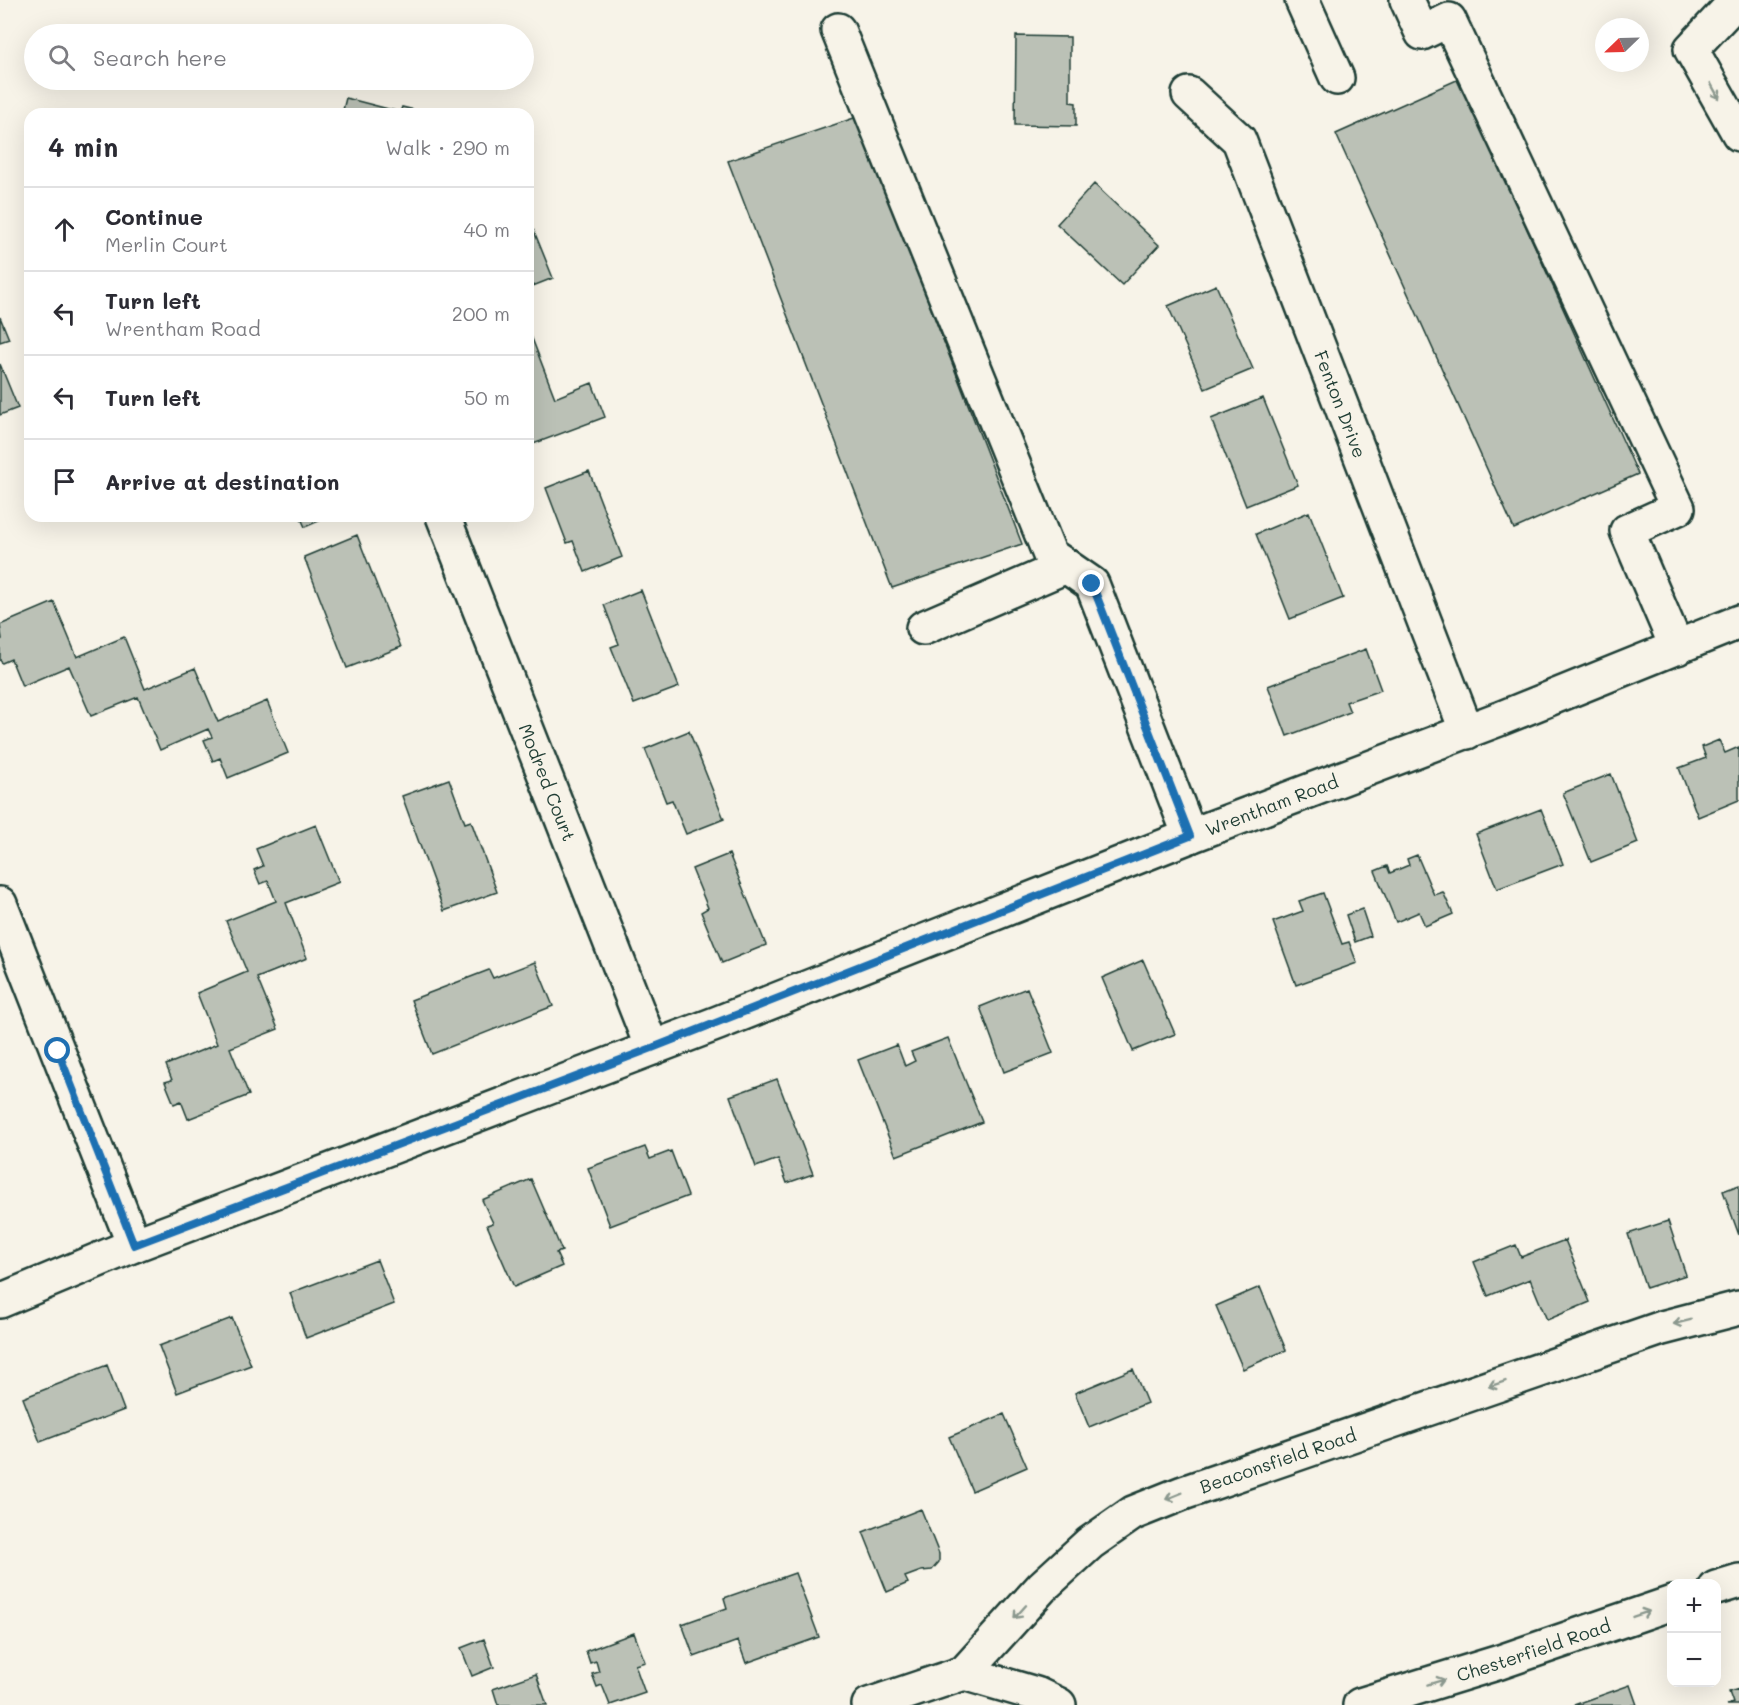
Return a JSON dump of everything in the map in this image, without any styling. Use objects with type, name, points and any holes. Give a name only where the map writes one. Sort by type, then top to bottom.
[{"type":"street","points":[[1302,0],[1336,78]]},
{"type":"street","points":[[1407,0],[1422,33],[1449,20],[1678,508],[1627,531],[1677,648]]},
{"type":"street","points":[[1737,0],[1691,49],[1739,134]]},
{"type":"street","points":[[838,30],[1050,555],[1092,584],[1190,836]]},
{"type":"street","name":"Fenton Drive","points":[[1189,93],[1239,140],[1467,732]]},
{"type":"street","name":"Modred Court","points":[[445,522],[652,1048]]},
{"type":"street","points":[[923,628],[1066,566]]},
{"type":"street","name":"Wrentham Road","points":[[0,1301],[134,1245],[652,1048],[1190,836],[1467,732],[1739,622]]},
{"type":"street","points":[[0,904],[134,1245]]},
{"type":"street","name":"Beaconsfield Road","points":[[869,1705],[964,1673],[1042,1587],[1090,1543],[1133,1513],[1183,1493],[1662,1328],[1739,1308]]},
{"type":"street","points":[[1721,1586],[1739,1581]]},
{"type":"street","name":"Chesterfield Road","points":[[1360,1705],[1500,1662],[1667,1605]]},
{"type":"street","points":[[964,1673],[1035,1694],[1059,1705]]},
{"type":"building","points":[[1016,36],[1070,37],[1070,102],[1076,103],[1076,126],[1015,125]]},
{"type":"building","points":[[1459,79],[1638,474],[1514,529],[1336,134]]},
{"type":"building","points":[[346,98],[385,108],[344,108]]},
{"type":"building","points":[[857,117],[1022,544],[892,588],[728,161]]},
{"type":"building","points":[[1094,184],[1159,245],[1122,285],[1057,224]]},
{"type":"building","points":[[534,231],[553,278],[534,286]]},
{"type":"building","points":[[1216,285],[1253,369],[1205,389],[1168,306]]},
{"type":"building","points":[[0,317],[9,339],[0,342]]},
{"type":"building","points":[[534,344],[555,398],[592,383],[605,417],[534,444]]},
{"type":"building","points":[[0,364],[18,408],[0,415]]},
{"type":"building","points":[[1263,398],[1298,485],[1246,506],[1211,419]]},
{"type":"building","points":[[589,471],[622,557],[585,572],[573,541],[567,543],[546,488]]},
{"type":"building","points":[[1309,512],[1343,598],[1290,619],[1256,534]]},
{"type":"building","points":[[303,522],[316,522],[305,527]]},
{"type":"building","points":[[357,535],[401,647],[347,668],[304,557]]},
{"type":"building","points":[[641,590],[679,687],[634,704],[611,647],[619,644],[604,605]]},
{"type":"building","points":[[54,602],[77,657],[124,637],[145,689],[195,668],[218,722],[267,701],[288,753],[228,778],[220,758],[213,761],[204,740],[212,737],[208,729],[160,750],[138,697],[91,716],[69,666],[22,686],[11,659],[2,663],[0,660],[0,640],[2,639],[0,625]]},
{"type":"building","points":[[1366,649],[1381,690],[1346,702],[1350,712],[1287,736],[1268,686]]},
{"type":"building","points":[[689,731],[724,819],[686,834],[672,800],[666,802],[645,749]]},
{"type":"building","points":[[1719,740],[1725,753],[1739,747],[1739,800],[1698,817],[1679,768],[1706,758],[1702,747]]},
{"type":"building","points":[[1611,774],[1638,843],[1591,862],[1563,793]]},
{"type":"building","points":[[449,779],[465,823],[471,821],[497,892],[444,911],[402,796]]},
{"type":"building","points":[[1541,809],[1563,864],[1497,889],[1476,834]]},
{"type":"building","points":[[316,825],[339,882],[286,903],[307,958],[257,978],[278,1029],[230,1048],[249,1095],[188,1119],[181,1101],[174,1104],[165,1082],[172,1080],[166,1065],[217,1044],[197,993],[247,972],[226,921],[276,901],[268,881],[260,884],[254,870],[263,866],[256,849]]},
{"type":"building","points":[[729,854],[766,945],[722,963],[701,912],[708,908],[692,869]]},
{"type":"building","points":[[1417,855],[1434,895],[1443,892],[1453,914],[1425,926],[1419,912],[1396,922],[1375,871],[1387,866],[1390,873],[1409,865],[1407,859]]},
{"type":"building","points":[[1323,893],[1342,944],[1349,942],[1357,963],[1296,985],[1273,922],[1303,911],[1299,901]]},
{"type":"building","points":[[1362,909],[1371,936],[1355,942],[1346,915]]},
{"type":"building","points":[[1143,960],[1175,1034],[1133,1051],[1102,978]]},
{"type":"building","points":[[535,962],[553,1006],[432,1054],[411,1000],[489,970],[493,978]]},
{"type":"building","points":[[1027,988],[1053,1053],[1004,1072],[980,1007]]},
{"type":"building","points":[[948,1038],[982,1122],[896,1156],[858,1060],[897,1045],[905,1066],[915,1061],[911,1052]]},
{"type":"building","points":[[777,1079],[813,1174],[787,1183],[778,1159],[756,1167],[730,1096]]},
{"type":"building","points":[[645,1147],[650,1159],[671,1151],[688,1196],[610,1226],[588,1168]]},
{"type":"building","points":[[531,1179],[562,1251],[556,1253],[562,1266],[514,1287],[487,1225],[493,1223],[482,1200]]},
{"type":"building","points":[[1739,1185],[1739,1235],[1723,1191]]},
{"type":"building","points":[[1668,1221],[1686,1275],[1646,1288],[1628,1234]]},
{"type":"building","points":[[1565,1240],[1590,1302],[1547,1320],[1530,1279],[1488,1296],[1474,1262],[1516,1245],[1521,1257]]},
{"type":"building","points":[[377,1260],[394,1304],[306,1338],[290,1293]]},
{"type":"building","points":[[1260,1287],[1286,1350],[1243,1369],[1216,1306]]},
{"type":"building","points":[[232,1318],[251,1365],[177,1393],[159,1346]]},
{"type":"building","points":[[107,1365],[124,1410],[40,1442],[23,1398]]},
{"type":"building","points":[[1133,1369],[1147,1403],[1089,1427],[1075,1393]]},
{"type":"building","points":[[1004,1414],[1027,1467],[972,1491],[949,1437]]},
{"type":"building","points":[[921,1509],[939,1554],[939,1562],[932,1570],[905,1577],[908,1583],[887,1592],[863,1532]]},
{"type":"building","points":[[795,1573],[819,1637],[746,1663],[738,1641],[694,1657],[682,1624],[727,1608],[724,1598]]},
{"type":"building","points":[[634,1633],[645,1662],[635,1665],[645,1693],[610,1705],[602,1685],[597,1687],[592,1674],[599,1672],[596,1661],[590,1663],[586,1651]]},
{"type":"building","points":[[484,1639],[494,1667],[472,1676],[461,1648]]},
{"type":"building","points":[[536,1674],[547,1705],[498,1705],[493,1689]]},
{"type":"building","points":[[1630,1685],[1637,1705],[1574,1705]]},
{"type":"building","points":[[1739,1689],[1739,1705],[1727,1705],[1733,1703],[1729,1692]]},
{"type":"route","points":[[58,1051],[134,1245],[652,1048],[1190,836],[1092,584]]}]
